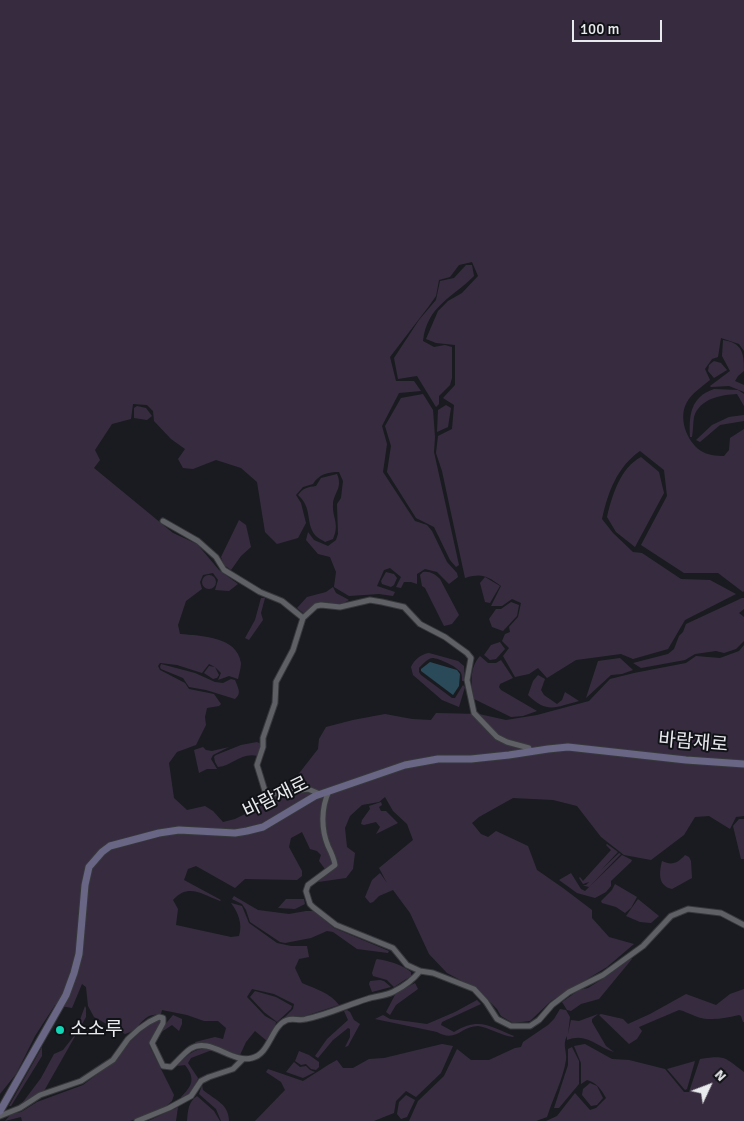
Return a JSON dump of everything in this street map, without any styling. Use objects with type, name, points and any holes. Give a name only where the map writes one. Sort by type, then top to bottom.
[{"type":"street","points":[[162,521],[198,541],[216,557],[224,570],[260,592],[282,601],[303,618]]},
{"type":"street","points":[[321,794],[308,789],[271,794],[265,791],[257,765],[275,703],[276,682],[293,650],[303,618],[316,606],[340,607],[370,600],[404,607],[420,624],[445,637],[467,652],[471,658],[467,680],[471,707],[474,713],[497,736],[507,742],[529,748],[530,752]]},
{"type":"street","name":"바람재로","points":[[0,1111],[66,995],[79,954],[85,885],[89,867],[110,846],[179,830],[234,833],[247,831],[263,826],[296,806],[321,794],[405,765],[438,759],[471,759],[568,747],[744,764]]},
{"type":"street","points":[[329,791],[322,812],[327,844],[333,855],[335,865],[308,885],[306,891],[310,904],[336,925],[393,948],[407,965],[474,989],[486,1002],[497,1019],[511,1026],[530,1026],[539,1020],[552,1005],[569,992],[603,975],[643,946],[671,916],[688,909],[721,913],[744,925]]},
{"type":"street","points":[[0,1116],[29,1104],[40,1095],[74,1084],[95,1073],[113,1060],[128,1039],[139,1029],[159,1017],[163,1018],[163,1023],[152,1043],[163,1066],[171,1068],[191,1048],[201,1046],[218,1049],[243,1059],[254,1058],[264,1050],[278,1027],[284,1021],[290,1019],[304,1020],[373,997],[392,993],[412,980],[420,971]]},
{"type":"street","points":[[137,1121],[169,1108],[191,1096],[204,1079],[234,1070],[243,1059]]},
{"type":"shaded area","points":[[0,0],[744,0],[744,351],[739,344],[721,338],[718,357],[712,359],[705,369],[710,380],[689,399],[684,408],[683,415],[685,428],[691,441],[701,451],[709,454],[724,456],[729,450],[730,438],[744,429],[744,591],[718,573],[684,573],[641,545],[667,496],[664,470],[640,451],[619,472],[607,499],[602,519],[613,533],[633,552],[642,553],[681,579],[710,580],[736,594],[685,620],[668,649],[633,659],[621,654],[576,660],[547,678],[538,668],[529,674],[515,677],[503,656],[509,648],[502,641],[505,634],[510,632],[509,627],[518,617],[521,603],[512,599],[502,606],[491,606],[501,586],[484,576],[465,578],[442,471],[436,453],[438,436],[452,429],[454,405],[443,398],[455,385],[455,345],[436,343],[426,339],[438,311],[448,301],[462,293],[478,276],[472,262],[459,265],[450,277],[439,280],[436,296],[390,357],[396,381],[414,381],[421,391],[399,393],[382,426],[387,444],[383,472],[415,521],[427,525],[432,531],[447,562],[457,573],[458,577],[449,584],[437,572],[425,569],[417,574],[417,584],[404,582],[401,588],[396,587],[401,577],[390,568],[384,570],[377,586],[395,592],[393,596],[379,594],[349,596],[334,587],[336,572],[330,557],[318,554],[306,540],[308,532],[314,540],[328,546],[336,540],[338,534],[337,504],[341,498],[343,481],[339,472],[321,476],[313,484],[303,487],[296,495],[301,503],[306,523],[298,538],[277,544],[265,532],[257,482],[241,468],[216,460],[193,469],[183,468],[178,459],[185,449],[171,439],[154,421],[153,411],[147,405],[133,404],[131,419],[112,424],[95,450],[100,460],[94,468],[173,533],[197,544],[219,570],[238,584],[229,591],[215,590],[218,580],[213,573],[203,575],[200,582],[202,589],[186,601],[178,625],[180,634],[217,639],[233,647],[241,663],[238,679],[229,676],[218,680],[221,673],[209,664],[202,673],[177,665],[160,663],[158,666],[160,670],[185,683],[189,689],[214,694],[221,704],[207,708],[206,725],[196,745],[177,752],[169,763],[174,798],[187,810],[205,806],[213,811],[223,822],[235,819],[257,808],[265,798],[283,794],[318,749],[319,739],[326,727],[385,714],[431,720],[436,713],[479,714],[506,720],[537,715],[589,701],[610,679],[686,663],[696,656],[720,658],[739,651],[744,645],[744,816],[736,817],[730,829],[709,816],[695,817],[684,835],[651,860],[624,855],[601,837],[577,806],[553,800],[513,798],[472,823],[481,834],[488,837],[496,831],[528,846],[537,870],[592,910],[592,918],[609,937],[634,944],[607,967],[551,1001],[530,1021],[513,1023],[501,1016],[497,1009],[477,989],[447,973],[429,954],[410,913],[393,890],[379,896],[370,903],[365,897],[372,880],[380,873],[387,883],[379,868],[413,840],[407,824],[393,811],[385,797],[379,802],[362,805],[350,816],[345,828],[347,847],[355,853],[353,869],[346,878],[318,882],[328,873],[319,861],[321,855],[317,851],[310,849],[302,832],[291,838],[289,847],[302,871],[302,876],[297,880],[245,879],[235,888],[196,866],[188,869],[184,880],[221,900],[190,891],[184,892],[173,900],[178,909],[176,925],[231,937],[239,936],[239,918],[231,903],[242,906],[249,923],[277,943],[291,946],[307,946],[309,957],[299,959],[295,968],[302,983],[327,994],[339,1005],[305,1016],[284,1018],[293,1009],[294,1004],[274,994],[252,989],[247,997],[265,1016],[276,1022],[267,1041],[255,1031],[246,1042],[240,1055],[206,1045],[196,1045],[195,1042],[215,1037],[223,1039],[226,1028],[218,1021],[204,1021],[162,1010],[161,1014],[149,1016],[133,1031],[125,1034],[94,1017],[88,1006],[86,987],[82,984],[72,1008],[55,1005],[35,1036],[16,1074],[0,1094]]},
{"type":"shaded area","points":[[466,265],[472,265],[474,276],[435,311],[425,329],[423,341],[434,347],[445,345],[452,347],[452,378],[450,385],[439,396],[439,404],[436,407],[417,376],[398,379],[394,358],[419,320],[436,300],[440,281],[454,278]]},
{"type":"shaded area","points":[[723,340],[730,341],[741,350],[744,359],[744,371],[735,381],[744,385],[744,392],[729,386],[710,386],[730,371],[722,356]]},
{"type":"shaded area","points":[[714,361],[721,363],[727,370],[714,378],[708,371],[709,365]]},
{"type":"shaded area","points":[[714,389],[738,390],[744,394],[744,406],[737,394],[724,395],[706,402],[694,417],[692,437],[690,437],[691,415],[696,402],[706,392]]},
{"type":"shaded area","points":[[423,394],[433,410],[434,452],[459,565],[456,567],[450,560],[434,527],[416,518],[387,472],[391,446],[385,426],[401,398]]},
{"type":"shaded area","points":[[446,405],[451,408],[448,427],[437,432],[438,410]]},
{"type":"shaded area","points":[[137,406],[146,408],[152,416],[147,420],[134,418],[134,408]]},
{"type":"shaded area","points":[[744,415],[744,421],[720,425],[700,442],[696,440],[712,425],[729,417]]},
{"type":"shaded area","points":[[641,457],[659,472],[664,493],[635,547],[616,532],[607,517],[611,500],[622,475]]},
{"type":"shaded area","points":[[337,474],[339,486],[333,504],[336,529],[333,539],[325,542],[316,536],[312,530],[306,505],[298,495],[306,488],[316,486],[321,478]]},
{"type":"shaded area","points":[[239,520],[246,525],[251,547],[241,556],[231,570],[224,565],[221,557]]},
{"type":"shaded area","points":[[386,572],[394,574],[397,578],[391,587],[382,584],[381,581]]},
{"type":"shaded area","points":[[423,572],[432,573],[440,579],[459,615],[452,624],[444,626],[425,588],[422,586],[420,575]]},
{"type":"shaded area","points":[[206,575],[212,575],[216,582],[212,589],[206,589],[202,585],[202,579]]},
{"type":"shaded area","points":[[485,577],[500,586],[490,603],[485,602],[480,583]]},
{"type":"shaded area","points":[[333,587],[336,593],[349,600],[342,604],[320,602],[306,613],[297,608],[307,597],[326,592]]},
{"type":"shaded area","points":[[261,598],[265,598],[261,613],[263,620],[249,640],[245,638],[255,620]]},
{"type":"shaded area","points":[[744,598],[744,609],[739,613],[744,617],[744,641],[736,649],[724,653],[716,651],[695,654],[685,660],[641,668],[633,663],[668,654],[674,649],[686,624]]},
{"type":"shaded area","points":[[511,602],[519,605],[517,616],[503,631],[492,627],[489,619],[496,609],[501,609]]},
{"type":"shaded area","points":[[500,642],[505,649],[496,659],[490,660],[484,655],[491,645]]},
{"type":"shaded area","points":[[429,653],[458,661],[464,666],[465,681],[462,681],[461,673],[456,668],[439,659],[432,658],[419,668],[421,675],[452,698],[455,698],[463,685],[465,687],[459,707],[442,700],[413,675],[411,667],[414,662],[421,656]]},
{"type":"shaded area","points":[[480,656],[488,663],[496,663],[501,660],[513,678],[500,684],[501,690],[537,711],[523,716],[511,717],[474,699],[472,671]]},
{"type":"shaded area","points":[[620,658],[633,670],[611,675],[586,698],[598,661]]},
{"type":"shaded area","points":[[161,664],[195,673],[215,682],[223,683],[231,679],[235,680],[239,690],[238,695],[235,699],[189,687],[183,678],[161,669]]},
{"type":"shaded area","points":[[209,666],[215,667],[219,675],[217,678],[213,679],[204,673]]},
{"type":"shaded area","points":[[538,675],[545,679],[541,690],[544,695],[557,704],[562,700],[565,692],[579,701],[558,707],[541,705],[528,695],[533,681]]},
{"type":"shaded area","points":[[257,742],[261,744],[258,756],[241,757],[218,767],[215,762],[214,757],[216,755],[241,745]]},
{"type":"shaded area","points":[[203,747],[206,750],[212,751],[229,747],[213,755],[211,759],[217,769],[207,769],[199,773],[194,750]]},
{"type":"shaded area","points":[[381,802],[382,805],[379,807],[381,811],[386,811],[398,823],[376,834],[380,827],[376,822],[361,824],[370,809],[369,806]]},
{"type":"shaded area","points":[[739,819],[744,819],[744,859],[741,859],[733,826]]},
{"type":"shaded area","points":[[607,844],[618,852],[601,870],[619,853],[621,854],[589,887],[583,885],[589,882],[583,884],[579,878],[583,881],[611,850]]},
{"type":"shaded area","points":[[622,855],[632,860],[631,862],[611,881],[611,886],[606,892],[595,898],[577,893],[559,880],[571,873],[581,889],[585,891]]},
{"type":"shaded area","points":[[685,855],[691,861],[692,878],[672,889],[667,887],[661,878],[662,861],[675,863]]},
{"type":"shaded area","points":[[615,884],[637,897],[631,908],[625,913],[601,901]]},
{"type":"shaded area","points":[[234,896],[258,910],[289,914],[314,911],[334,928],[389,951],[388,953],[357,949],[333,932],[327,931],[311,938],[285,943],[280,942],[250,922],[242,904],[232,899]]},
{"type":"shaded area","points":[[286,899],[304,899],[305,904],[295,909],[278,908]]},
{"type":"shaded area","points":[[638,899],[659,916],[651,923],[640,922],[626,916]]},
{"type":"shaded area","points":[[631,958],[599,999],[581,1004],[571,1011],[567,1010],[562,1002],[579,990],[588,988],[604,978]]},
{"type":"shaded area","points":[[377,959],[403,967],[411,972],[411,976],[394,987],[387,980],[373,976],[372,973]]},
{"type":"shaded area","points":[[380,980],[391,987],[372,992],[369,984],[370,981]]},
{"type":"shaded area","points":[[415,983],[418,989],[396,1005],[390,1015],[386,1012],[396,993]]},
{"type":"shaded area","points":[[744,989],[744,1022],[739,1015],[706,1019],[679,1010],[639,1027],[642,1031],[637,1039],[629,1044],[599,1015],[623,1019],[628,1024],[686,994],[716,1005],[730,994]]},
{"type":"shaded area","points":[[255,991],[276,997],[292,1006],[291,1009],[277,1022],[250,997]]},
{"type":"shaded area","points":[[477,1000],[481,1004],[442,1022],[441,1025],[454,1032],[470,1025],[491,1026],[513,1037],[478,1026],[467,1028],[449,1036],[375,1019],[383,1015],[390,1019],[427,1024]]},
{"type":"shaded area","points":[[85,1006],[86,1017],[44,1091],[20,1106],[41,1078],[54,1054],[63,1050],[74,1036]]},
{"type":"shaded area","points":[[560,1009],[566,1010],[570,1017],[568,1034],[571,1020],[579,1021],[598,1014],[592,1019],[592,1022],[606,1046],[614,1052],[586,1039],[574,1038],[567,1040],[567,1036],[565,1042],[565,1067],[547,1117],[536,1121],[409,1121],[418,1101],[444,1076],[457,1049],[471,1060],[489,1060],[521,1047],[523,1042],[548,1025]]},
{"type":"shaded area","points":[[347,1010],[354,1020],[360,1024],[348,1046],[345,1047],[350,1037],[350,1029],[348,1028],[333,1040],[318,1058],[315,1056],[327,1039],[348,1020],[344,1011]]},
{"type":"shaded area","points":[[173,1015],[182,1019],[179,1031],[172,1025],[160,1033],[154,1044],[157,1034]]},
{"type":"shaded area","points":[[157,1020],[160,1023],[149,1045],[174,1095],[172,1101],[162,1110],[130,1121],[22,1121],[21,1117],[5,1121],[11,1114],[21,1112],[37,1102],[83,1085],[116,1060],[125,1046],[148,1025]]},
{"type":"shaded area","points":[[442,1044],[453,1046],[441,1073],[416,1097],[406,1091],[396,1101],[394,1113],[374,1121],[255,1121],[285,1090],[281,1082],[266,1072],[268,1069],[303,1081],[337,1060],[343,1068],[353,1068],[369,1059],[384,1058]]},
{"type":"shaded area","points":[[585,1044],[612,1059],[629,1060],[665,1069],[684,1092],[689,1092],[700,1059],[724,1058],[744,1072],[744,1121],[546,1121],[557,1116],[575,1093],[590,1110],[596,1108],[606,1098],[593,1083],[587,1080],[581,1084],[581,1063],[574,1046]]},
{"type":"shaded area","points":[[42,1047],[42,1056],[11,1106],[9,1106]]},
{"type":"shaded area","points":[[572,1047],[579,1061],[579,1084],[559,1108],[554,1108],[568,1065],[568,1049]]},
{"type":"shaded area","points":[[205,1048],[212,1050],[191,1058],[188,1063],[198,1078],[193,1092],[182,1099],[181,1097],[190,1086],[191,1074],[185,1065],[177,1066],[190,1054]]},
{"type":"shaded area","points":[[299,1051],[319,1062],[319,1067],[316,1070],[311,1069],[306,1064],[301,1065],[295,1061]]},
{"type":"shaded area","points":[[695,1061],[687,1089],[685,1090],[667,1069]]},
{"type":"shaded area","points":[[294,1062],[300,1067],[306,1066],[315,1072],[303,1078],[286,1072]]},
{"type":"shaded area","points":[[590,1083],[597,1086],[603,1098],[597,1105],[591,1106],[582,1095],[583,1089]]},
{"type":"shaded area","points":[[202,1085],[203,1090],[227,1110],[229,1121],[221,1121],[216,1109],[199,1094]]},
{"type":"shaded area","points":[[406,1095],[415,1100],[407,1117],[401,1119],[397,1114],[399,1102]]},
{"type":"shaded area","points":[[197,1096],[214,1111],[220,1121],[187,1121],[190,1104]]},
{"type":"shaded area","points":[[178,1107],[176,1121],[148,1121]]},
{"type":"water","points":[[430,662],[457,670],[460,674],[459,686],[453,695],[421,671]]},
{"type":"place","name":"소소루","points":[[60,1030]]}]
